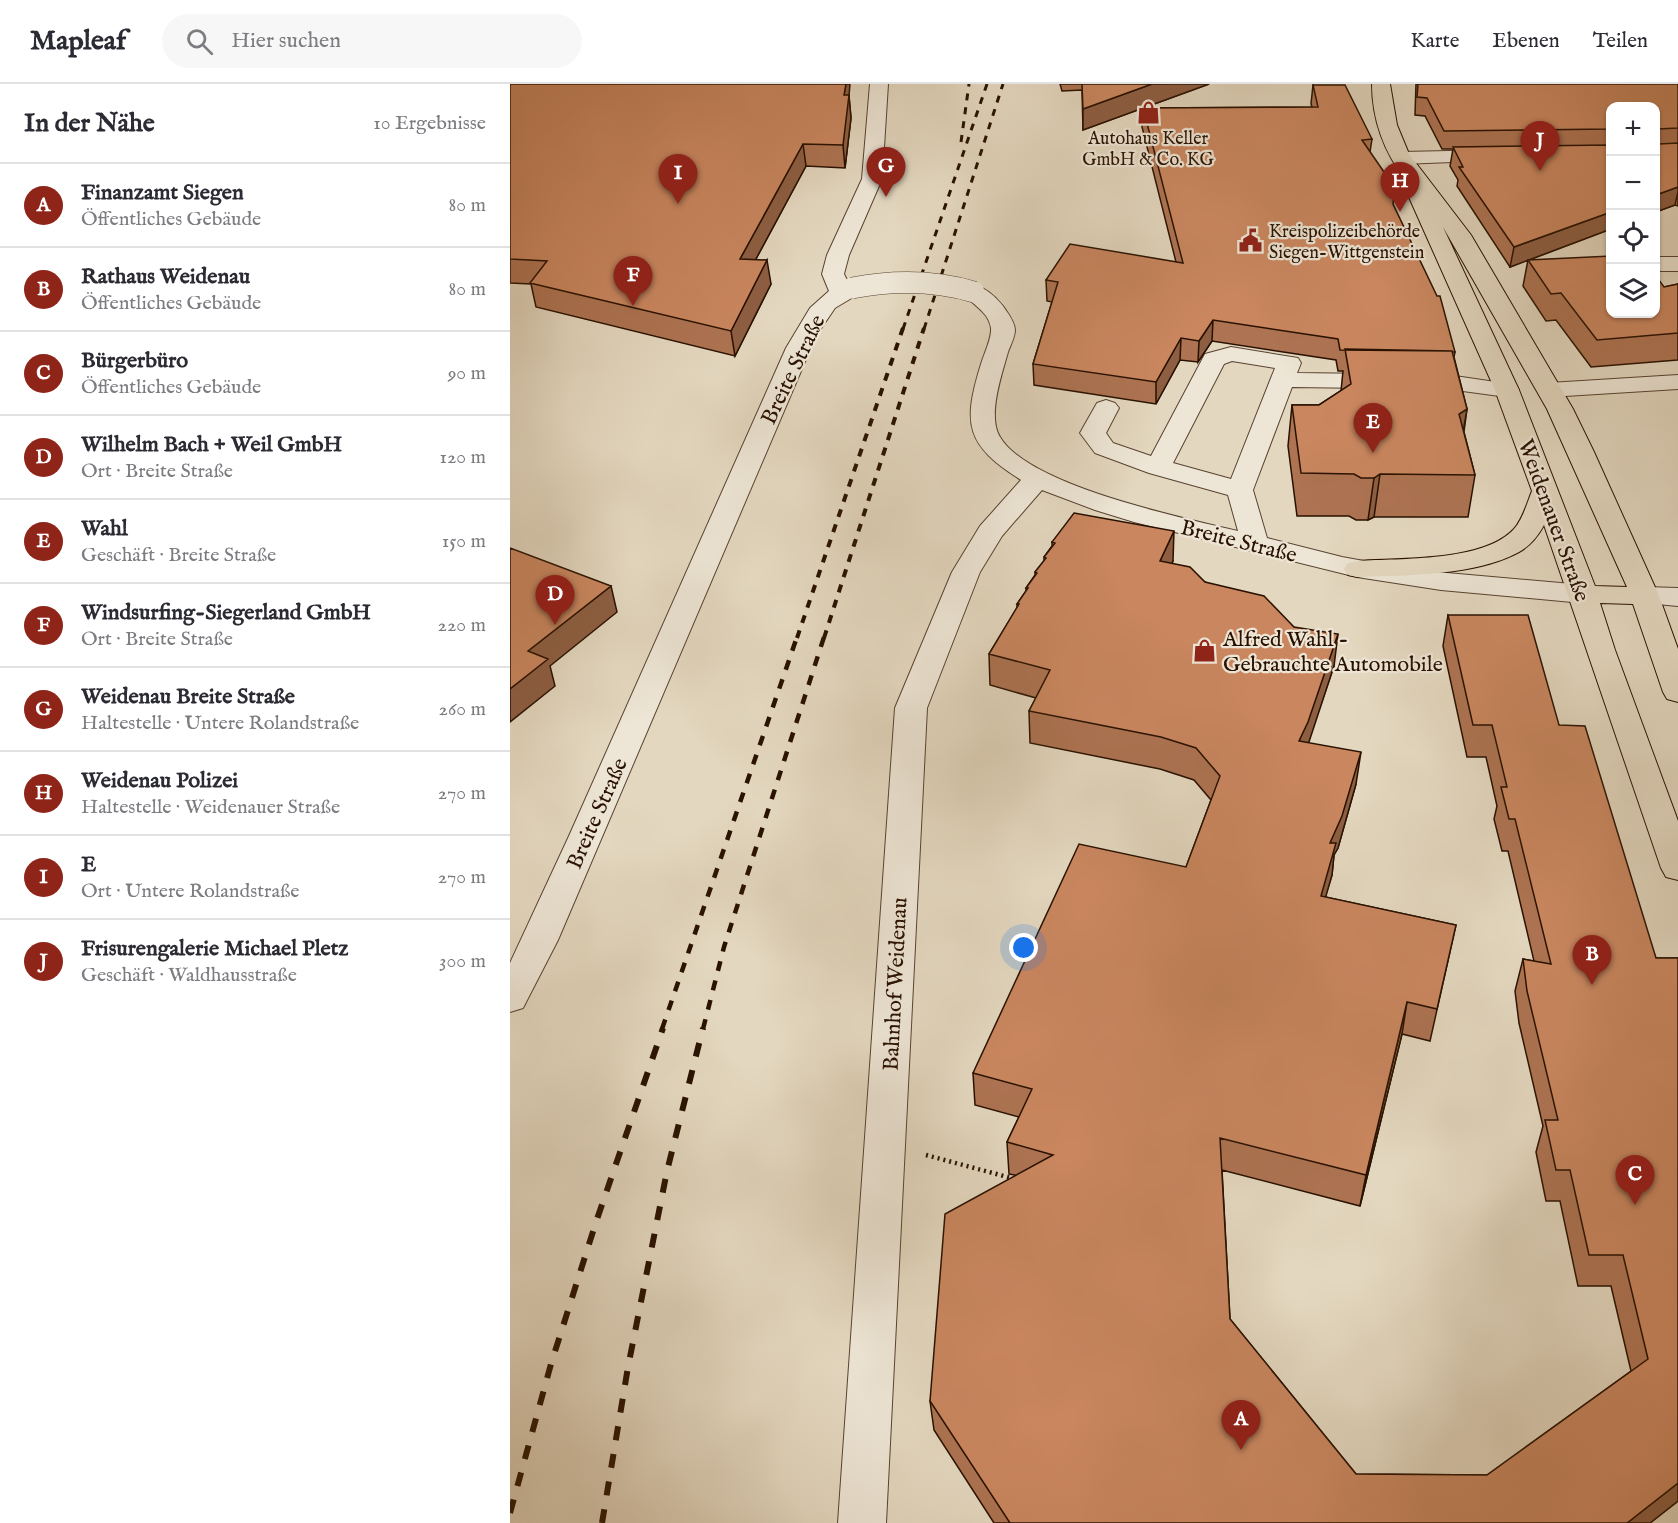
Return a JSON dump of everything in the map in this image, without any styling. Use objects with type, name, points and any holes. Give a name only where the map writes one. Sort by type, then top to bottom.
[{"type":"main road","name":"Weidenauer Straße","points":[[1381,84],[1380,93],[1388,131],[1402,158],[1416,180],[1424,185],[1460,235],[1549,390],[1581,452],[1645,596],[1678,692]]},
{"type":"main road","name":"Weidenauer Straße","points":[[1416,180],[1413,186],[1507,390],[1583,594],[1604,662],[1678,868]]},
{"type":"main road","points":[[1468,302],[1498,301]]},
{"type":"main road","points":[[1507,390],[1549,390]]},
{"type":"main road","points":[[1358,569],[1473,559],[1504,551],[1523,536],[1545,490]]},
{"type":"main road","points":[[1583,594],[1645,596]]},
{"type":"street","points":[[846,290],[833,274],[838,255],[872,179],[876,161],[875,122],[879,84]]},
{"type":"street","points":[[1402,158],[1520,156]]},
{"type":"street","points":[[1660,264],[1678,264]]},
{"type":"street","name":"Breite Straße","points":[[510,998],[540,940],[586,837],[786,375],[815,315],[826,302],[846,290],[903,280],[940,282],[975,292],[994,310],[1003,330],[984,401],[983,421],[988,440],[1006,459],[1036,479],[1115,508],[1358,569],[1470,584],[1583,594]]},
{"type":"street","points":[[1158,467],[1214,359],[1231,354],[1285,372],[1448,382],[1507,390]]},
{"type":"street","points":[[1255,543],[1240,490],[1285,372]]},
{"type":"street","points":[[1549,390],[1678,382]]},
{"type":"street","points":[[1106,408],[1093,433],[1104,448],[1158,467],[1240,490]]},
{"type":"street","name":"Bahnhof Weidenau","points":[[862,1523],[911,708],[966,572],[990,532],[1036,479]]},
{"type":"street","points":[[1645,596],[1678,597]]},
{"type":"path","points":[[885,1144],[1018,1180]]},
{"type":"building","points":[[510,84],[846,84],[844,95],[849,95],[843,145],[803,144],[740,259],[767,260],[731,331],[530,283],[547,261],[510,259]]},
{"type":"building","points":[[1082,84],[1152,84],[1083,109]]},
{"type":"building","points":[[1418,84],[1678,84],[1678,128],[1660,129],[1660,102],[1606,102],[1606,129],[1444,131],[1427,98],[1417,97]]},
{"type":"building","points":[[1313,85],[1345,85],[1372,139],[1362,140],[1395,188],[1393,204],[1437,296],[1440,296],[1455,352],[1340,350],[1338,339],[1213,320],[1199,341],[1181,338],[1156,382],[1033,364],[1058,282],[1046,280],[1070,244],[1183,263],[1143,108],[1318,107]]},
{"type":"building","points":[[1678,143],[1678,187],[1660,194],[1660,144]]},
{"type":"building","points":[[1606,145],[1606,214],[1514,247],[1459,167],[1463,167],[1453,147]]},
{"type":"building","points":[[1606,256],[1606,318],[1660,318],[1660,282],[1664,287],[1678,284],[1678,333],[1597,340],[1561,293],[1551,294],[1528,260]]},
{"type":"building","points":[[1345,349],[1452,351],[1467,409],[1459,414],[1475,475],[1380,474],[1374,478],[1361,478],[1354,474],[1301,473],[1292,405],[1319,405],[1351,384]]},
{"type":"building","points":[[1074,513],[1174,531],[1160,561],[1190,567],[1205,582],[1264,596],[1294,627],[1338,634],[1308,722],[1299,741],[1361,752],[1342,816],[1330,843],[1336,843],[1321,896],[1456,925],[1437,1009],[1407,1002],[1366,1175],[1220,1138],[1230,1319],[1356,1474],[1487,1475],[1648,1359],[1623,1255],[1589,1255],[1570,1170],[1556,1170],[1545,1120],[1558,1120],[1527,991],[1523,959],[1551,964],[1515,819],[1509,819],[1501,787],[1507,787],[1492,725],[1473,725],[1448,615],[1528,615],[1559,725],[1585,726],[1656,958],[1678,958],[1678,1483],[1627,1523],[1010,1523],[930,1401],[945,1214],[1053,1155],[1007,1142],[1032,1089],[973,1073],[1079,844],[1186,867],[1220,776],[1196,748],[1161,737],[1029,711],[1050,670],[989,654],[1028,588],[1026,588],[1037,573],[1035,572],[1055,543],[1052,542]]},
{"type":"building","points":[[510,548],[611,586],[528,651],[548,659],[510,689]]},
{"type":"railway","points":[[961,142],[969,84]]},
{"type":"railway","points":[[903,329],[987,84]]},
{"type":"railway","points":[[924,329],[1003,84]]},
{"type":"railway","points":[[797,638],[903,328]]},
{"type":"railway","points":[[824,638],[924,328]]},
{"type":"railway","points":[[662,1029],[797,637]]},
{"type":"railway","points":[[703,1029],[724,947],[824,637]]},
{"type":"railway","points":[[510,1513],[551,1364],[596,1222],[663,1028]]},
{"type":"railway","points":[[602,1523],[628,1367],[667,1171],[703,1028]]},
{"type":"place","name":"Autohaus Keller GmbH & Co. KG","points":[[1148,112]]},
{"type":"place","name":"Frisurengalerie Michael Pletz","points":[[1540,171]]},
{"type":"place","name":"Weidenau Breite Straße","points":[[886,197]]},
{"type":"place","name":"E","points":[[678,204]]},
{"type":"place","name":"Weidenau Polizei","points":[[1400,212]]},
{"type":"place","name":"Kreispolizeibehörde Siegen-Wittgenstein","points":[[1251,241]]},
{"type":"place","name":"Windsurfing-Siegerland GmbH","points":[[633,306]]},
{"type":"place","name":"Wahl","points":[[1373,453]]},
{"type":"place","name":"Wilhelm Bach + Weil GmbH","points":[[555,625]]},
{"type":"place","name":"Alfred Wahl - Gebrauchte Automobile","points":[[1205,651]]},
{"type":"place","name":"Rathaus Weidenau","points":[[1592,985]]},
{"type":"place","name":"Bürgerbüro","points":[[1635,1205]]},
{"type":"place","name":"Finanzamt Siegen","points":[[1241,1450]]}]
